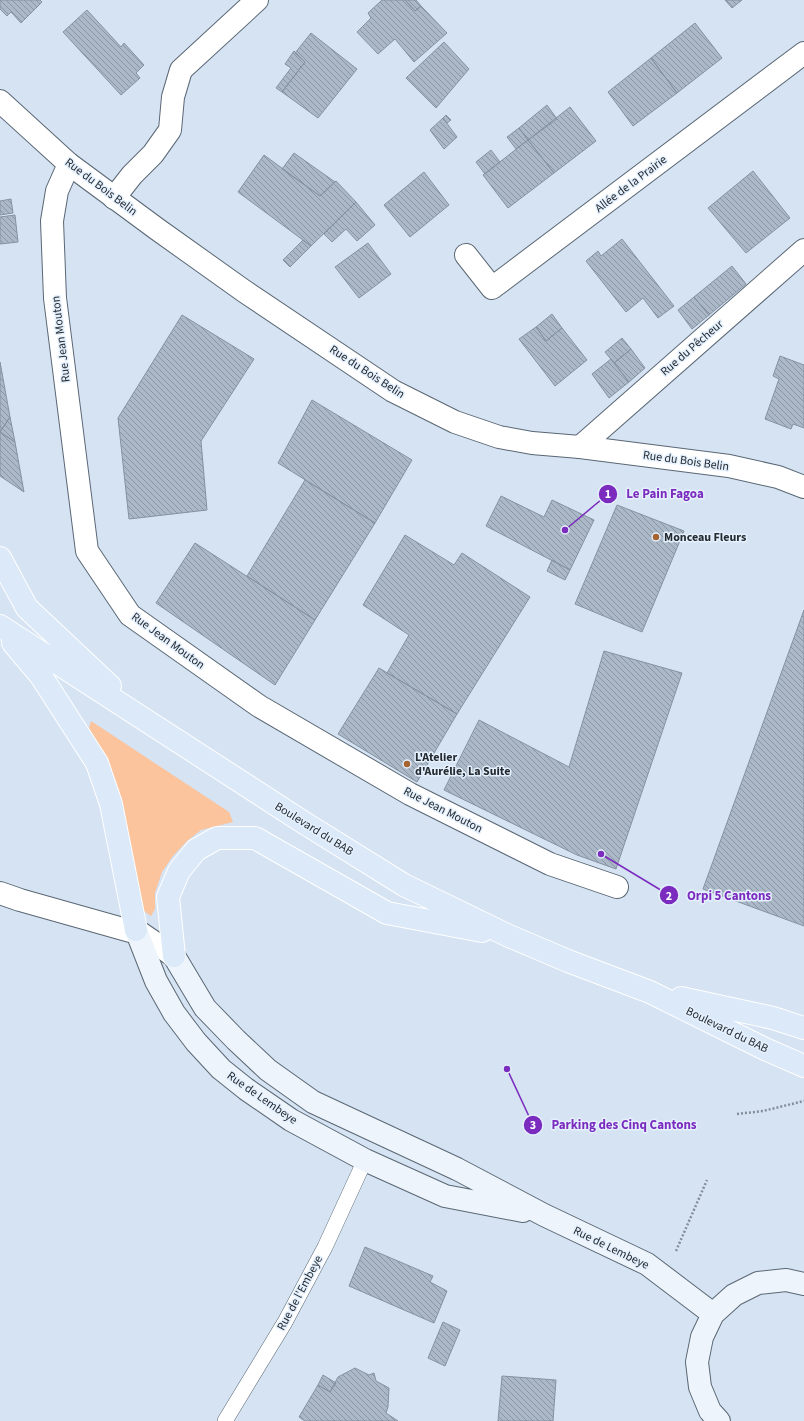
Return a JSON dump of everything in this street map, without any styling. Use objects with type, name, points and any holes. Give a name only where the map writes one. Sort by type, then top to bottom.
[{"type":"main road","points":[[0,558],[27,608],[152,725]]},
{"type":"main road","points":[[0,627],[41,676],[97,763],[111,804],[136,930]]},
{"type":"main road","name":"Boulevard du BAB","points":[[0,627],[306,824],[404,885],[509,936],[568,961],[650,992],[765,1050],[804,1066]]},
{"type":"main road","points":[[174,956],[168,897],[179,871],[196,850],[217,838],[254,838],[387,913],[509,936]]},
{"type":"main road","name":"Rue de Lembeye","points":[[136,930],[156,981],[174,1013],[196,1042],[221,1069],[246,1089],[292,1120],[365,1160],[445,1196],[544,1215]]},
{"type":"main road","name":"Rue de Lembeye","points":[[174,956],[210,1014],[268,1070],[313,1102],[457,1169],[544,1215],[648,1264],[714,1314]]},
{"type":"main road","name":"Boulevard du BAB","points":[[650,992],[773,1018],[804,1028]]},
{"type":"main road","points":[[719,1421],[710,1411],[700,1387],[697,1362],[702,1337],[714,1314],[734,1295],[758,1283],[786,1280],[804,1284]]},
{"type":"street","points":[[114,198],[132,175],[153,154],[170,130],[173,98],[181,70],[257,0]]},
{"type":"street","name":"Allée de la Prairie","points":[[466,255],[492,288],[804,53]]},
{"type":"street","name":"Rue du Bois Belin","points":[[0,101],[69,164],[244,291],[394,391],[455,422],[499,437],[532,443],[580,447],[729,466],[778,477],[804,487]]},
{"type":"street","name":"Rue Jean Mouton","points":[[69,164],[57,191],[52,221],[55,298],[87,551],[130,615],[259,706],[410,794],[550,864],[618,887]]},
{"type":"street","name":"Rue du Pêcheur","points":[[580,447],[804,250]]},
{"type":"street","points":[[0,893],[130,931],[136,930],[174,956]]},
{"type":"lane","name":"Rue de l'Embeye","points":[[226,1421],[285,1322],[325,1247],[365,1160]]},
{"type":"path","points":[[737,1114],[763,1111],[804,1101]]},
{"type":"path","points":[[675,1252],[707,1180]]},
{"type":"shaded area","points":[[91,721],[229,812],[233,822],[201,830],[187,841],[173,856],[162,872],[155,893],[155,909],[151,916],[144,911],[102,751],[89,728]]},
{"type":"building","points":[[0,0],[40,0],[42,2],[21,23],[11,12],[7,16],[0,9]]},
{"type":"building","points":[[382,0],[405,0],[415,11],[421,6],[447,33],[414,62],[395,39],[378,54],[357,32],[371,18],[368,13]]},
{"type":"building","points":[[405,0],[416,0],[421,6],[415,11]]},
{"type":"building","points":[[725,0],[742,0],[732,8]]},
{"type":"building","points":[[87,10],[121,47],[124,43],[144,65],[136,73],[140,78],[121,95],[63,32]]},
{"type":"building","points":[[695,23],[722,58],[677,93],[651,58]]},
{"type":"building","points":[[311,33],[357,69],[318,118],[282,92],[305,62],[295,53]]},
{"type":"building","points":[[444,42],[469,69],[436,108],[406,78]]},
{"type":"building","points":[[294,51],[305,62],[282,92],[276,88],[291,68],[285,64]]},
{"type":"building","points":[[651,58],[677,93],[633,126],[608,92]]},
{"type":"building","points":[[547,105],[557,119],[528,140],[519,128]]},
{"type":"building","points":[[570,107],[596,141],[554,173],[528,140]]},
{"type":"building","points":[[446,115],[451,120],[447,123],[443,118]]},
{"type":"building","points":[[443,118],[457,137],[444,149],[430,130]]},
{"type":"building","points":[[519,128],[528,140],[516,149],[507,137]]},
{"type":"building","points":[[528,140],[554,173],[508,208],[483,175]]},
{"type":"building","points":[[491,150],[500,162],[485,174],[476,162]]},
{"type":"building","points":[[294,153],[335,182],[320,196],[282,169]]},
{"type":"building","points":[[264,155],[320,196],[336,181],[356,202],[311,246],[238,192]]},
{"type":"building","points":[[753,171],[790,218],[746,253],[708,208]]},
{"type":"building","points":[[424,172],[449,205],[410,237],[384,205]]},
{"type":"building","points":[[11,199],[13,213],[0,215],[0,201]]},
{"type":"building","points":[[356,202],[375,225],[357,241],[346,229],[332,242],[324,234]]},
{"type":"building","points":[[15,215],[18,242],[0,244],[0,217]]},
{"type":"building","points":[[622,239],[674,306],[658,318],[643,298],[626,312],[586,261],[598,251],[601,256]]},
{"type":"building","points":[[303,240],[311,246],[290,267],[283,260]]},
{"type":"building","points":[[368,243],[391,274],[359,298],[335,267]]},
{"type":"building","points":[[732,266],[746,284],[709,315],[694,297]]},
{"type":"building","points":[[694,297],[709,315],[692,329],[678,310]]},
{"type":"building","points":[[552,314],[562,328],[546,341],[536,327]]},
{"type":"building","points":[[182,315],[254,359],[201,441],[207,510],[129,519],[118,418]]},
{"type":"building","points":[[536,327],[546,341],[562,328],[587,360],[555,386],[519,339]]},
{"type":"building","points":[[622,338],[631,349],[614,363],[605,352]]},
{"type":"building","points":[[631,349],[645,368],[629,382],[614,363]]},
{"type":"building","points":[[780,356],[804,365],[804,428],[793,424],[791,429],[765,419],[779,379],[773,376]]},
{"type":"building","points":[[611,359],[629,382],[609,398],[592,374]]},
{"type":"building","points":[[0,362],[10,417],[0,432]]},
{"type":"building","points":[[312,400],[412,460],[375,523],[278,463]]},
{"type":"building","points":[[10,417],[15,442],[0,432]]},
{"type":"building","points":[[0,432],[15,442],[24,492],[0,476]]},
{"type":"building","points":[[305,480],[375,523],[315,620],[247,576]]},
{"type":"building","points":[[501,496],[544,517],[552,500],[594,520],[570,570],[486,526]]},
{"type":"building","points":[[617,505],[684,531],[642,632],[575,604]]},
{"type":"building","points":[[405,535],[454,565],[462,553],[530,597],[457,714],[387,673],[409,635],[363,605]]},
{"type":"building","points":[[195,543],[315,620],[275,685],[156,603]]},
{"type":"building","points":[[552,560],[570,570],[565,580],[547,571]]},
{"type":"building","points":[[804,610],[804,926],[703,889]]},
{"type":"building","points":[[604,651],[682,673],[616,869],[577,855],[444,790],[479,720],[569,767]]},
{"type":"building","points":[[379,668],[457,714],[417,782],[338,734]]},
{"type":"building","points":[[365,1247],[433,1276],[430,1282],[447,1291],[434,1323],[349,1286]]},
{"type":"building","points":[[443,1322],[460,1330],[445,1366],[428,1358]]},
{"type":"building","points":[[355,1368],[369,1375],[374,1373],[376,1381],[389,1388],[388,1407],[386,1413],[398,1421],[305,1421],[299,1417],[318,1385],[330,1392],[338,1377]]},
{"type":"building","points":[[323,1375],[336,1383],[330,1392],[318,1385]]},
{"type":"building","points":[[502,1376],[556,1380],[553,1421],[498,1421]]},
{"type":"place","name":"Le Pain Fagoa","points":[[565,530]]},
{"type":"place","name":"Monceau Fleurs","points":[[656,537]]},
{"type":"place","name":"L'Atelier d'Aurélie, La Suite","points":[[407,764]]},
{"type":"place","name":"Orpi 5 Cantons","points":[[601,854]]},
{"type":"place","name":"Parking des Cinq Cantons","points":[[507,1069]]}]
